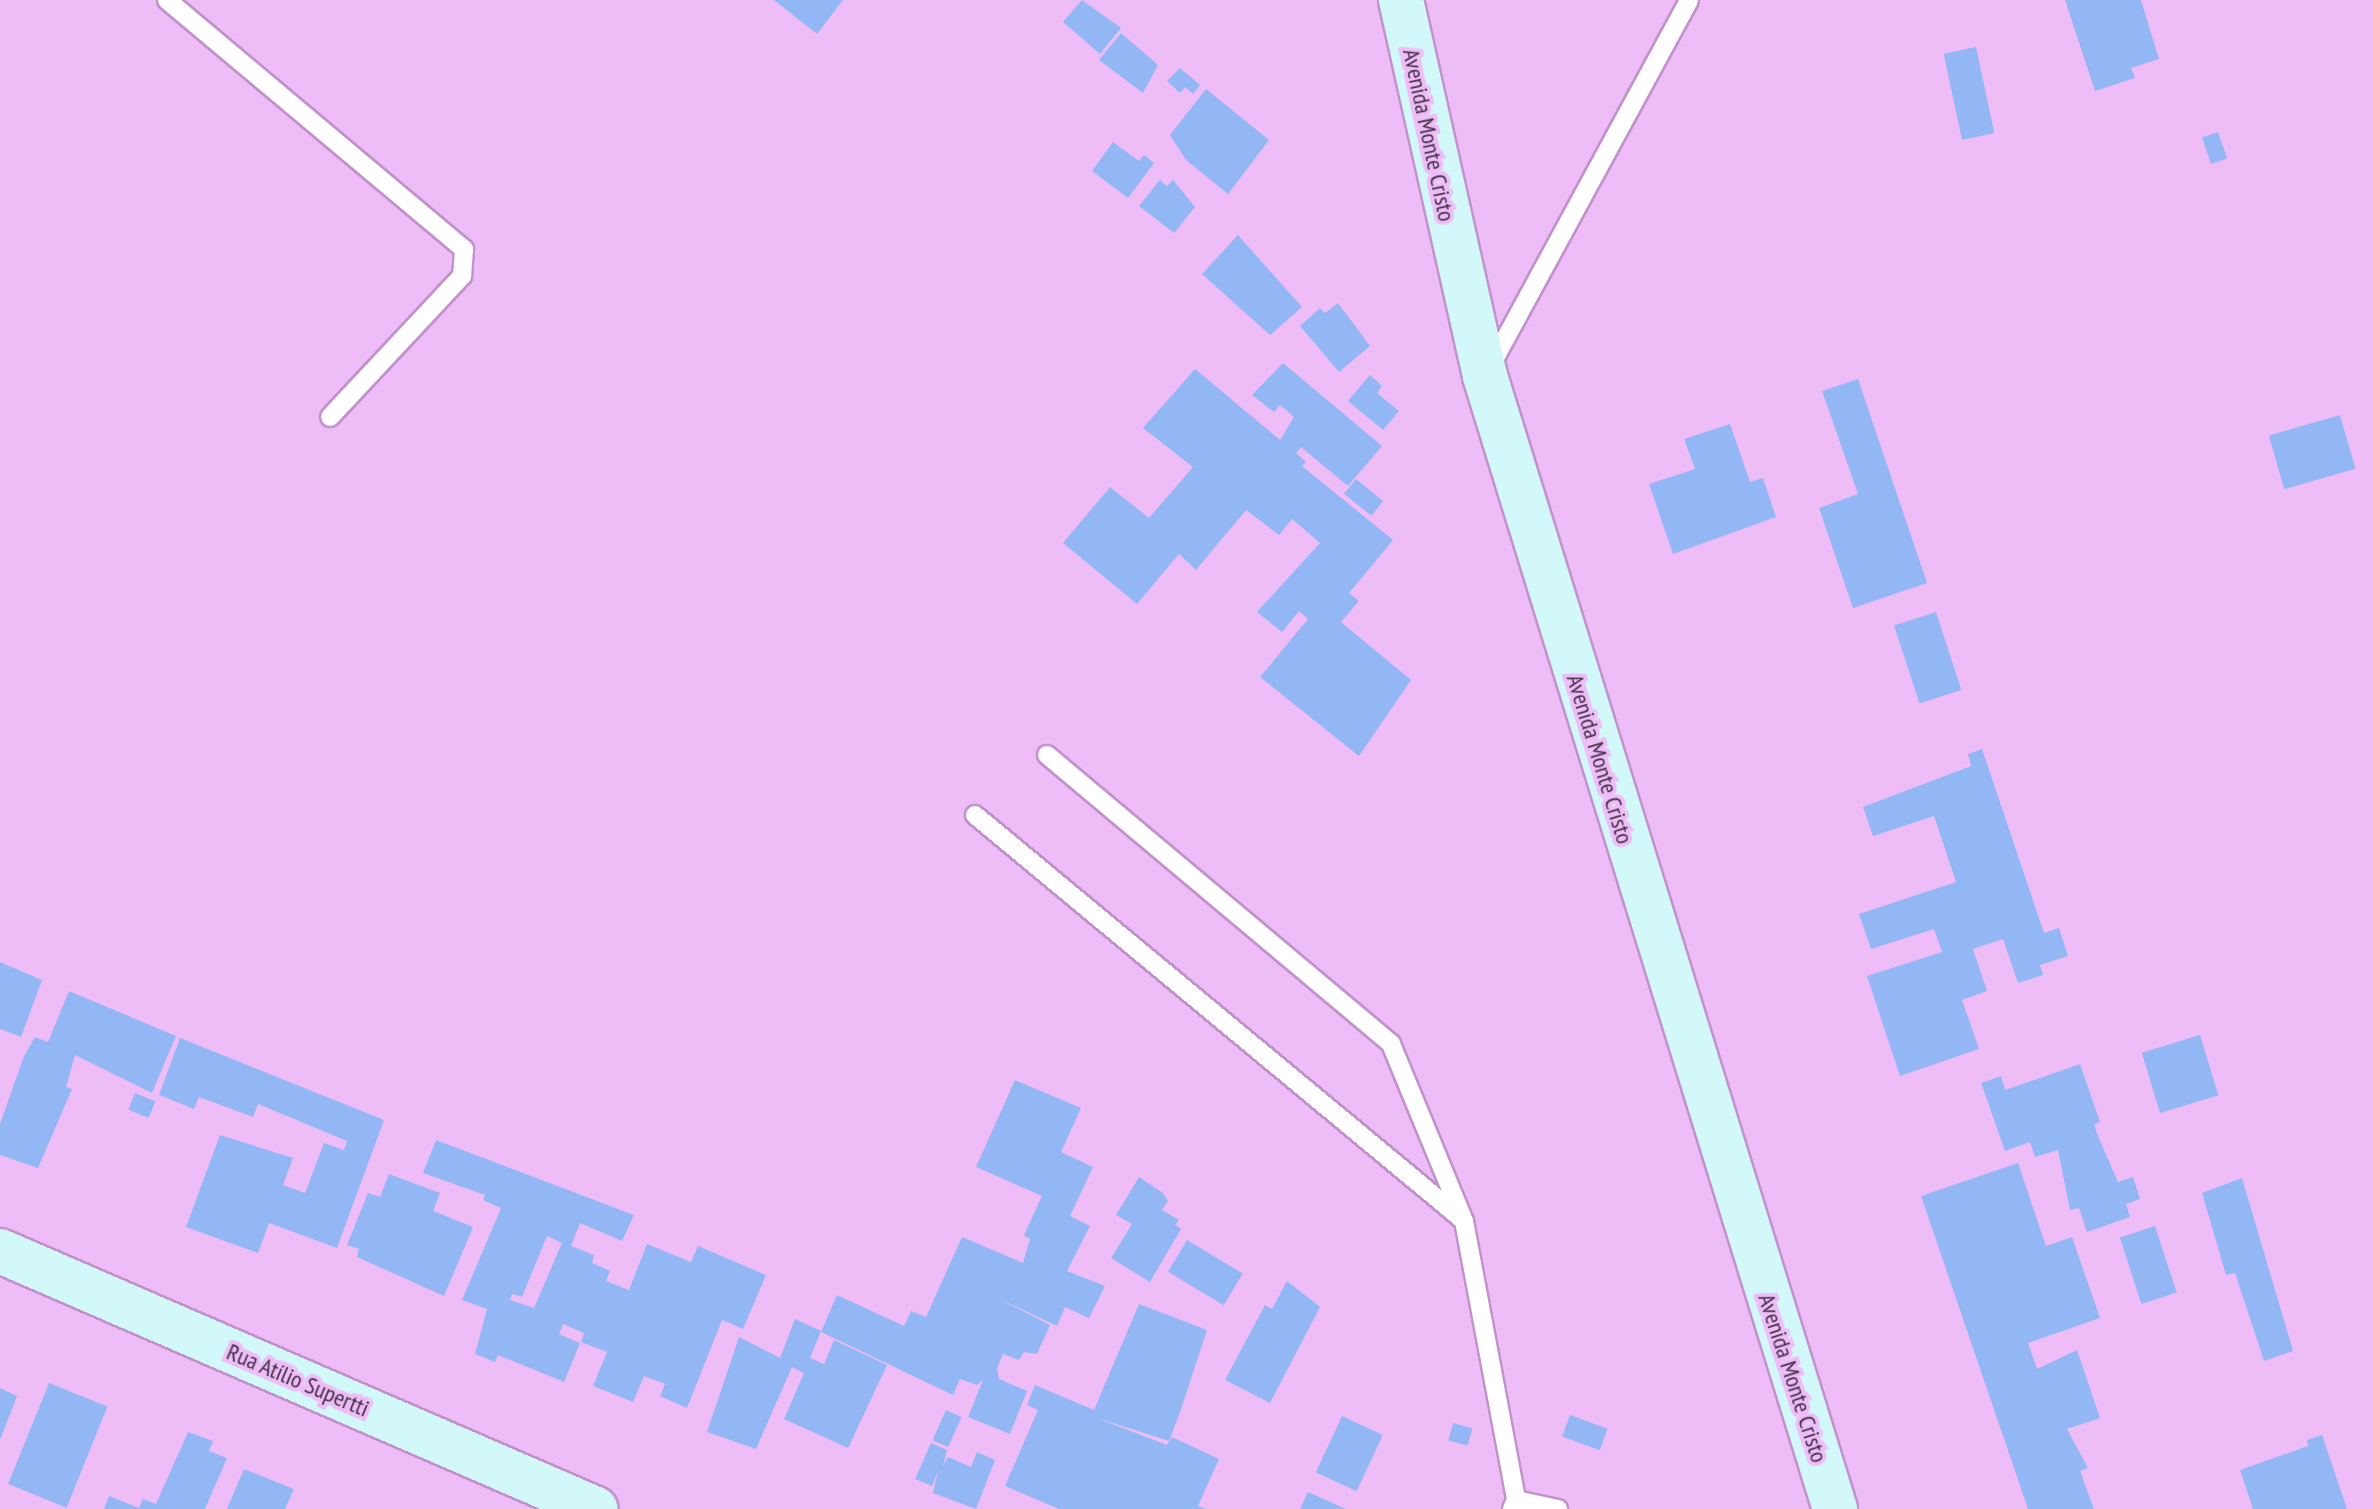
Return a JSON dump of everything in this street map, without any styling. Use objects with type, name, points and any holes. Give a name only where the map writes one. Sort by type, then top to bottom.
[{"type":"main road","name":"Avenida Monte Cristo","points":[[1401,0],[1485,376],[1835,1509]]},
{"type":"main road","name":"Rua Atílio Supertti","points":[[0,1251],[596,1509]]},
{"type":"lane","points":[[167,0],[464,249],[462,276],[330,417]]},
{"type":"lane","points":[[1485,376],[1689,0]]},
{"type":"lane","points":[[1047,755],[1391,1044],[1464,1221],[1514,1505],[1558,1509]]},
{"type":"lane","points":[[975,815],[1464,1221]]},
{"type":"building","points":[[774,0],[843,0],[817,34]]},
{"type":"building","points":[[1082,0],[1121,28],[1100,54],[1063,22]]},
{"type":"building","points":[[2065,0],[2141,0],[2159,59],[2131,68],[2135,78],[2095,91]]},
{"type":"building","points":[[1121,33],[1158,65],[1143,93],[1099,60]]},
{"type":"building","points":[[1976,47],[1994,133],[1962,140],[1944,54]]},
{"type":"building","points":[[1180,68],[1200,85],[1193,94],[1185,87],[1180,93],[1167,81]]},
{"type":"building","points":[[1206,89],[1269,140],[1228,194],[1186,160],[1170,135]]},
{"type":"building","points":[[2218,132],[2227,158],[2211,164],[2202,138]]},
{"type":"building","points":[[1113,142],[1139,161],[1144,155],[1154,163],[1128,198],[1092,171]]},
{"type":"building","points":[[1160,180],[1167,186],[1173,180],[1195,207],[1174,233],[1139,206]]},
{"type":"building","points":[[1238,235],[1302,307],[1270,335],[1202,274]]},
{"type":"building","points":[[1338,303],[1370,346],[1339,372],[1300,326],[1320,308],[1325,313]]},
{"type":"building","points":[[1283,363],[1382,446],[1348,486],[1301,447],[1296,453],[1306,462],[1302,466],[1393,540],[1349,593],[1359,601],[1341,622],[1411,680],[1359,756],[1260,677],[1308,619],[1299,611],[1282,632],[1257,612],[1320,543],[1292,519],[1279,535],[1246,510],[1196,570],[1179,554],[1137,604],[1063,543],[1110,487],[1149,518],[1193,467],[1143,428],[1195,369],[1280,440],[1294,417],[1280,405],[1274,412],[1252,395]]},
{"type":"building","points":[[1370,375],[1382,386],[1377,393],[1399,411],[1383,430],[1348,401]]},
{"type":"building","points":[[1858,379],[1927,583],[1853,608],[1819,508],[1858,494],[1822,391]]},
{"type":"building","points":[[2340,415],[2355,469],[2284,489],[2269,435]]},
{"type":"building","points":[[1730,424],[1750,482],[1763,478],[1776,517],[1673,554],[1649,484],[1695,469],[1684,439]]},
{"type":"building","points":[[1356,479],[1383,501],[1371,516],[1344,494]]},
{"type":"building","points":[[1936,612],[1961,690],[1919,704],[1894,626]]},
{"type":"building","points":[[1982,749],[2044,933],[2059,928],[2068,956],[2040,965],[2043,975],[2018,983],[2003,939],[1973,949],[1987,991],[1962,1000],[1979,1049],[1900,1076],[1867,976],[1942,952],[1934,929],[1871,949],[1859,914],[1956,882],[1934,816],[1873,836],[1863,807],[1971,766],[1968,754]]},
{"type":"building","points":[[0,962],[42,980],[21,1037],[0,1029]]},
{"type":"building","points":[[69,991],[176,1036],[152,1093],[75,1055],[66,1087],[72,1089],[38,1168],[0,1155],[0,1124],[24,1056],[35,1037],[48,1042]]},
{"type":"building","points":[[2200,1035],[2218,1095],[2160,1113],[2142,1053]]},
{"type":"building","points":[[180,1038],[384,1120],[337,1248],[269,1223],[258,1253],[186,1227],[220,1135],[293,1158],[283,1185],[305,1193],[324,1143],[344,1150],[347,1141],[258,1104],[253,1117],[199,1097],[194,1109],[159,1095]]},
{"type":"building","points":[[2080,1064],[2100,1122],[2094,1124],[2118,1182],[2133,1177],[2140,1199],[2126,1204],[2130,1217],[2087,1232],[2079,1208],[2070,1210],[2058,1150],[2035,1157],[2030,1142],[2005,1151],[1981,1083],[2001,1076],[2005,1090]]},
{"type":"building","points":[[1015,1080],[1081,1108],[1061,1152],[1093,1167],[1070,1216],[1090,1226],[1067,1271],[1105,1286],[1089,1318],[1065,1307],[1057,1326],[996,1297],[1050,1325],[1037,1354],[1024,1352],[1019,1360],[1003,1354],[997,1368],[999,1379],[1027,1391],[1010,1434],[968,1417],[983,1380],[977,1385],[960,1379],[953,1395],[821,1332],[837,1295],[904,1326],[911,1311],[926,1317],[962,1237],[1023,1263],[1030,1239],[1024,1235],[1042,1196],[976,1167]]},
{"type":"building","points":[[135,1093],[155,1101],[149,1118],[128,1110]]},
{"type":"building","points":[[436,1140],[634,1215],[622,1241],[580,1223],[571,1246],[594,1255],[592,1263],[610,1271],[606,1281],[629,1290],[647,1244],[691,1262],[698,1246],[766,1275],[743,1329],[722,1320],[687,1408],[660,1396],[665,1384],[644,1376],[633,1402],[593,1386],[607,1352],[581,1342],[584,1333],[563,1324],[559,1334],[580,1343],[564,1382],[498,1355],[495,1362],[475,1354],[487,1309],[462,1300],[501,1208],[483,1200],[485,1195],[423,1173]],"holes":[[[547,1236],[562,1243],[534,1308],[510,1300],[512,1294],[522,1297]]]},
{"type":"building","points":[[2018,1163],[2046,1246],[2072,1237],[2100,1318],[2028,1343],[2037,1369],[2077,1350],[2100,1418],[2067,1429],[2088,1468],[2080,1471],[2094,1509],[2028,1509],[1921,1196]]},
{"type":"building","points":[[389,1174],[440,1193],[433,1211],[473,1227],[444,1296],[357,1257],[359,1249],[347,1245],[368,1193],[380,1197]]},
{"type":"building","points":[[1139,1177],[1163,1193],[1168,1201],[1162,1210],[1179,1220],[1175,1225],[1181,1229],[1150,1282],[1111,1258],[1132,1224],[1116,1215]]},
{"type":"building","points":[[2242,1178],[2293,1351],[2264,1361],[2235,1273],[2226,1275],[2202,1193]]},
{"type":"building","points":[[2155,1226],[2177,1293],[2141,1304],[2120,1237]]},
{"type":"building","points":[[1187,1240],[1243,1273],[1224,1305],[1168,1272]]},
{"type":"building","points":[[1287,1281],[1320,1307],[1270,1403],[1225,1380],[1265,1305],[1272,1309]]},
{"type":"building","points":[[1139,1304],[1207,1330],[1179,1415],[1169,1441],[1097,1418],[1167,1445],[1172,1437],[1219,1459],[1198,1506],[1206,1509],[1059,1509],[1005,1486],[1038,1410],[1027,1405],[1035,1385],[1094,1410]]},
{"type":"building","points":[[795,1319],[821,1331],[810,1358],[824,1364],[834,1340],[887,1365],[848,1448],[784,1419],[804,1373],[792,1367],[756,1449],[707,1432],[739,1337],[780,1358]]},
{"type":"building","points":[[49,1383],[107,1407],[67,1508],[8,1484]]},
{"type":"building","points":[[0,1388],[17,1396],[0,1440]]},
{"type":"building","points":[[946,1410],[962,1417],[948,1447],[933,1440]]},
{"type":"building","points":[[1570,1415],[1608,1429],[1600,1450],[1562,1437]]},
{"type":"building","points":[[1342,1416],[1383,1435],[1357,1491],[1316,1472]]},
{"type":"building","points":[[1453,1423],[1472,1428],[1468,1446],[1448,1440]]},
{"type":"building","points":[[188,1432],[213,1441],[209,1451],[227,1458],[205,1509],[104,1509],[109,1496],[139,1508],[143,1499],[156,1504]]},
{"type":"building","points":[[2322,1435],[2347,1509],[2253,1509],[2240,1470],[2308,1446],[2307,1440]]},
{"type":"building","points":[[931,1443],[947,1450],[943,1466],[948,1457],[971,1467],[977,1452],[995,1460],[976,1509],[933,1493],[938,1471],[932,1486],[915,1479]]},
{"type":"building","points":[[244,1469],[294,1489],[285,1509],[227,1509]]},
{"type":"building","points":[[1308,1492],[1346,1509],[1300,1509]]}]
